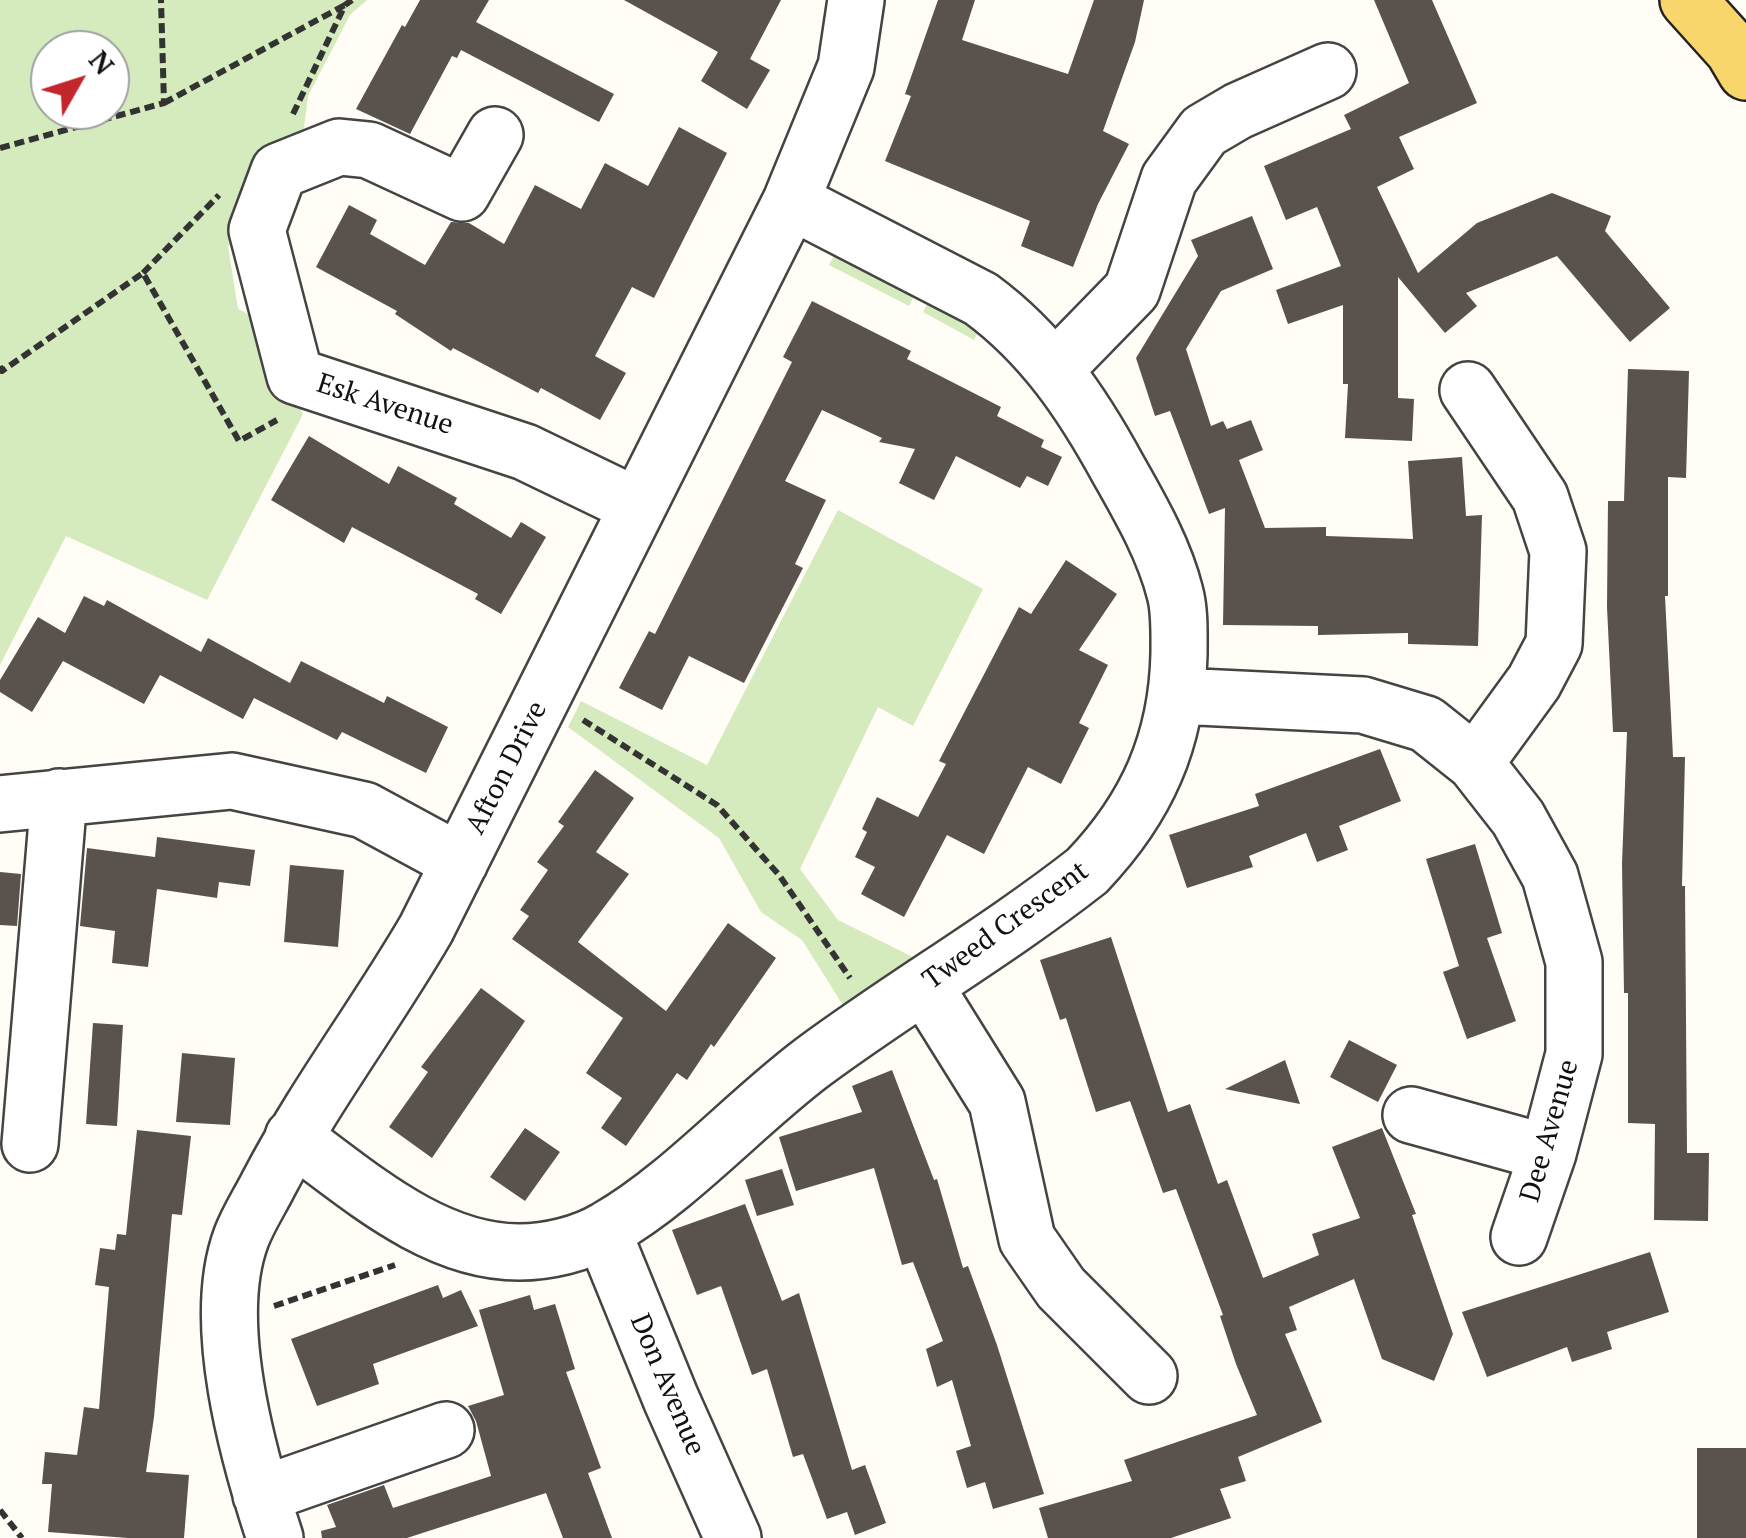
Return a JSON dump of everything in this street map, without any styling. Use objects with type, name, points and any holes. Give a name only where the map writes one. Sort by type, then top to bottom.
[{"type":"main road","points":[[1688,0],[1733,50],[1746,72]]},
{"type":"street","name":"Afton Drive","points":[[268,1516],[252,1468],[230,1321],[231,1290],[241,1239],[293,1137],[390,990],[460,862],[792,201],[846,67],[856,0]]},
{"type":"street","points":[[1056,368],[1132,290],[1169,179],[1204,131],[1238,111],[1328,71]]},
{"type":"street","points":[[340,147],[369,150],[462,192],[495,135]]},
{"type":"street","name":"Esk Avenue","points":[[340,147],[278,171],[257,230],[295,376],[526,452],[637,506]]},
{"type":"street","name":"Tweed Crescent","points":[[293,1137],[430,1230],[462,1242],[521,1252],[560,1247],[603,1232],[639,1209],[812,1063],[1087,872],[1114,844],[1140,803],[1164,751],[1178,696],[1176,596],[1159,548],[1099,434],[1056,368],[1003,315],[981,299],[792,201]]},
{"type":"street","points":[[1468,390],[1540,497],[1558,551],[1554,644],[1534,682],[1475,763]]},
{"type":"street","name":"Dee Avenue","points":[[1178,696],[1363,705],[1426,724],[1475,763],[1518,818],[1550,876],[1574,962],[1574,1054],[1548,1153],[1519,1237]]},
{"type":"street","points":[[0,804],[232,781],[364,810],[460,862]]},
{"type":"street","points":[[30,1144],[59,798]]},
{"type":"street","points":[[924,985],[997,1102],[1027,1240],[1061,1288],[1149,1376]]},
{"type":"street","points":[[1410,1115],[1548,1153]]},
{"type":"street","name":"Don Avenue","points":[[603,1232],[671,1399],[734,1538]]},
{"type":"street","points":[[268,1516],[446,1430]]},
{"type":"path","points":[[161,0],[164,103]]},
{"type":"path","points":[[0,148],[164,103],[348,3]]},
{"type":"path","points":[[340,147],[290,122],[348,3]]},
{"type":"path","points":[[1,370],[144,273],[239,441],[335,388]]},
{"type":"path","points":[[544,696],[716,805],[779,875],[878,1017]]},
{"type":"path","points":[[230,1321],[462,1242]]},
{"type":"path","points":[[0,1510],[22,1538]]},
{"type":"green space","points":[[0,0],[367,0],[350,15],[308,96],[303,136],[249,237],[228,246],[238,309],[249,315],[269,339],[303,414],[207,600],[66,536],[0,665]]},
{"type":"green space","points":[[839,246],[919,286],[909,306],[829,265]]},
{"type":"green space","points":[[933,293],[983,322],[974,340],[923,312]]},
{"type":"green space","points":[[838,510],[983,589],[913,726],[878,707],[800,869],[838,920],[913,957],[846,1010],[802,940],[761,912],[719,838],[568,727],[581,701],[707,765]]},
{"type":"building","points":[[420,0],[489,0],[476,22],[614,94],[599,122],[461,50],[457,58],[452,56],[410,134],[356,109]]},
{"type":"building","points":[[624,0],[781,0],[750,59],[770,70],[747,109],[701,81],[718,52]]},
{"type":"building","points":[[938,0],[975,0],[962,40],[1068,74],[1094,0],[1144,0],[1135,42],[1103,131],[1129,144],[1098,204],[1073,267],[1021,246],[1030,221],[885,161],[911,96],[905,94]]},
{"type":"building","points":[[1374,0],[1432,0],[1477,103],[1399,137],[1414,169],[1377,187],[1418,273],[1477,223],[1552,193],[1611,216],[1605,231],[1670,308],[1630,342],[1557,256],[1466,293],[1477,306],[1445,333],[1398,277],[1398,398],[1414,399],[1412,441],[1345,438],[1348,384],[1343,384],[1343,305],[1288,324],[1276,290],[1341,266],[1317,207],[1286,220],[1264,166],[1351,129],[1344,115],[1409,83]]},
{"type":"building","points":[[679,127],[727,153],[654,298],[632,287],[595,356],[626,373],[600,420],[541,388],[538,393],[453,348],[451,351],[395,314],[397,311],[316,267],[349,205],[377,220],[370,234],[425,265],[451,222],[469,223],[504,244],[535,185],[581,209],[605,163],[648,186]]},
{"type":"building","points":[[1252,216],[1273,269],[1221,291],[1186,349],[1211,426],[1223,421],[1227,429],[1251,420],[1263,450],[1239,460],[1265,528],[1326,527],[1326,536],[1413,539],[1408,461],[1462,457],[1466,516],[1482,515],[1478,646],[1408,644],[1408,633],[1318,635],[1318,626],[1223,625],[1225,508],[1209,514],[1170,411],[1155,416],[1136,358],[1198,256],[1191,240]]},
{"type":"building","points":[[812,301],[911,351],[907,359],[1001,407],[997,416],[1044,440],[1041,447],[1062,457],[1048,486],[1027,476],[1020,488],[956,456],[934,500],[899,483],[915,449],[879,442],[882,438],[822,410],[785,481],[826,500],[795,564],[803,568],[744,683],[689,656],[662,710],[619,688],[649,631],[655,634],[792,362],[783,357]]},
{"type":"building","points":[[1628,369],[1689,371],[1686,478],[1668,477],[1665,596],[1673,757],[1685,757],[1682,886],[1687,1153],[1709,1153],[1708,1221],[1654,1220],[1655,1124],[1628,1123],[1628,993],[1624,993],[1622,864],[1627,732],[1613,732],[1607,607],[1608,501],[1624,501]]},
{"type":"building","points":[[309,436],[389,484],[398,466],[457,498],[454,504],[511,538],[521,522],[546,537],[501,614],[475,599],[478,594],[352,527],[344,543],[271,500]]},
{"type":"building","points":[[1066,560],[1117,594],[1079,650],[1108,665],[1079,723],[1089,728],[1061,784],[1028,767],[984,854],[947,835],[904,917],[861,894],[875,867],[855,857],[867,832],[862,829],[877,797],[918,817],[946,764],[939,761],[1019,607],[1031,614]]},
{"type":"building","points":[[84,596],[104,606],[107,600],[201,652],[208,638],[290,683],[301,661],[384,703],[387,696],[448,727],[426,773],[342,732],[337,740],[254,698],[243,719],[160,675],[144,704],[63,661],[32,712],[0,692],[0,680],[38,617],[65,633]]},
{"type":"building","points":[[1380,749],[1401,801],[1339,826],[1348,850],[1317,862],[1306,833],[1249,856],[1253,867],[1187,888],[1169,835],[1259,806],[1255,794]]},
{"type":"building","points":[[595,770],[634,798],[596,852],[629,874],[578,942],[666,1011],[728,923],[776,958],[714,1047],[711,1044],[687,1080],[677,1073],[626,1146],[601,1128],[622,1098],[586,1073],[623,1018],[512,939],[529,916],[520,910],[548,870],[537,862],[564,826],[558,822]]},
{"type":"building","points":[[157,837],[255,850],[250,886],[219,882],[217,898],[157,889],[148,967],[112,963],[115,931],[80,926],[87,848],[155,857]]},
{"type":"building","points":[[1475,844],[1502,933],[1487,938],[1516,1021],[1467,1039],[1443,972],[1459,966],[1426,859]]},
{"type":"building","points":[[290,865],[344,870],[338,947],[284,942]]},
{"type":"building","points":[[0,872],[21,874],[17,926],[0,925]]},
{"type":"building","points":[[1111,937],[1168,1112],[1190,1104],[1218,1184],[1227,1180],[1263,1278],[1319,1255],[1312,1234],[1360,1218],[1332,1147],[1382,1128],[1416,1214],[1412,1215],[1453,1334],[1434,1381],[1382,1359],[1354,1279],[1289,1307],[1297,1330],[1285,1334],[1322,1422],[1238,1457],[1246,1481],[1220,1489],[1231,1518],[1171,1538],[1048,1538],[1039,1508],[1132,1481],[1124,1460],[1257,1415],[1176,1189],[1163,1193],[1130,1101],[1096,1112],[1066,1018],[1060,1020],[1040,960]]},
{"type":"building","points":[[481,988],[525,1021],[432,1158],[389,1127],[428,1072],[421,1067]]},
{"type":"building","points":[[93,1023],[123,1025],[117,1126],[86,1124]]},
{"type":"building","points":[[1349,1040],[1397,1065],[1378,1102],[1330,1077]]},
{"type":"building","points":[[182,1053],[235,1058],[230,1125],[176,1122]]},
{"type":"building","points":[[1285,1060],[1300,1104],[1225,1089]]},
{"type":"building","points":[[892,1070],[934,1180],[937,1179],[963,1268],[968,1266],[997,1345],[1044,1494],[993,1509],[985,1482],[967,1488],[956,1451],[971,1446],[952,1380],[937,1387],[926,1349],[943,1341],[913,1262],[902,1265],[874,1168],[796,1191],[779,1137],[862,1112],[852,1086]]},
{"type":"building","points":[[525,1128],[560,1152],[525,1201],[490,1177]]},
{"type":"building","points":[[137,1130],[191,1136],[182,1215],[172,1214],[146,1472],[189,1475],[184,1538],[48,1532],[52,1484],[42,1484],[45,1452],[77,1455],[84,1407],[99,1409],[109,1287],[95,1285],[100,1248],[115,1250],[117,1234],[126,1235]]},
{"type":"building","points":[[782,1169],[794,1205],[757,1216],[745,1180]]},
{"type":"building","points":[[745,1204],[782,1301],[799,1293],[852,1470],[865,1465],[886,1523],[855,1535],[847,1512],[827,1519],[803,1454],[793,1457],[767,1369],[752,1375],[721,1286],[697,1295],[672,1230]]},
{"type":"building","points":[[1650,1252],[1669,1312],[1607,1332],[1612,1349],[1572,1362],[1567,1347],[1487,1377],[1462,1312]]},
{"type":"building","points":[[438,1285],[443,1298],[461,1290],[478,1326],[373,1364],[379,1384],[317,1406],[291,1339]]},
{"type":"building","points":[[530,1295],[534,1310],[555,1304],[575,1369],[566,1372],[601,1468],[588,1473],[612,1538],[563,1538],[546,1493],[407,1538],[322,1538],[321,1531],[336,1527],[327,1505],[384,1485],[393,1508],[491,1476],[468,1406],[504,1395],[479,1310]]},
{"type":"building","points":[[1697,1448],[1746,1448],[1746,1538],[1697,1538]]}]
